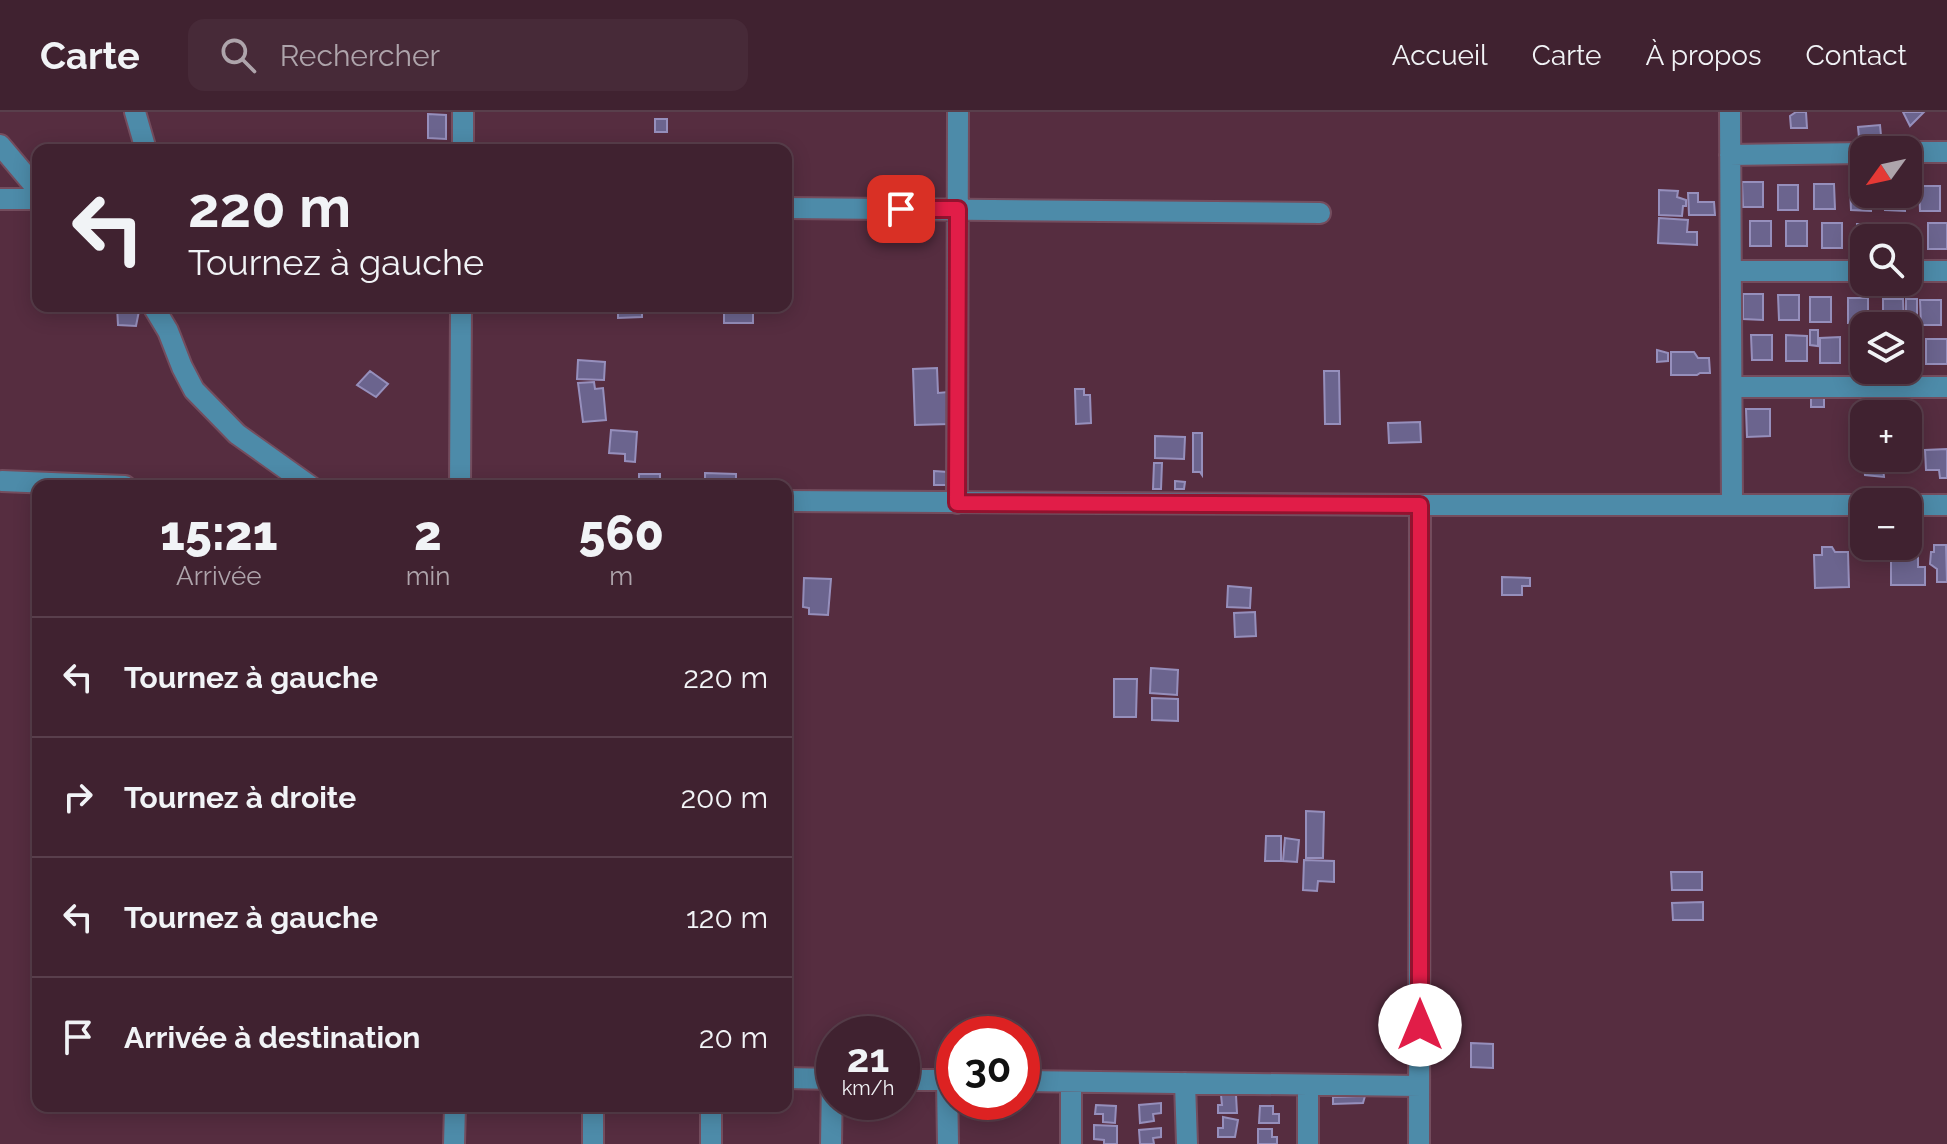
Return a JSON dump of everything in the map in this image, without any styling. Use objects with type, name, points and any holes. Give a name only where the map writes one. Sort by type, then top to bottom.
[{"type":"street","points":[[135,112],[144,144]]},
{"type":"street","points":[[463,112],[463,144]]},
{"type":"street","points":[[957,503],[958,112]]},
{"type":"street","points":[[1730,112],[1732,504]]},
{"type":"street","points":[[0,145],[32,183]]},
{"type":"street","points":[[1922,152],[1947,152]]},
{"type":"street","points":[[1730,155],[1850,153]]},
{"type":"street","points":[[0,199],[32,199]]},
{"type":"street","points":[[792,208],[1320,213]]},
{"type":"street","points":[[1731,271],[1850,271]]},
{"type":"street","points":[[1922,271],[1947,271]]},
{"type":"street","points":[[157,312],[194,390],[237,434],[302,480]]},
{"type":"street","points":[[460,480],[461,312]]},
{"type":"street","points":[[1732,387],[1947,387]]},
{"type":"street","points":[[2,481],[32,482]]},
{"type":"street","points":[[792,501],[1850,505]]},
{"type":"street","points":[[1419,1144],[1420,505]]},
{"type":"street","points":[[1922,505],[1947,505]]},
{"type":"street","points":[[792,1078],[816,1079]]},
{"type":"street","points":[[1040,1081],[1419,1086]]},
{"type":"street","points":[[1071,1082],[1071,1144]]},
{"type":"street","points":[[1185,1083],[1187,1144]]},
{"type":"street","points":[[1308,1085],[1308,1144]]},
{"type":"street","points":[[454,1144],[455,1112]]},
{"type":"street","points":[[593,1112],[593,1144]]},
{"type":"street","points":[[711,1112],[711,1144]]},
{"type":"street","points":[[831,1144],[832,1120]]},
{"type":"street","points":[[948,1144],[949,1120]]},
{"type":"building","points":[[1796,112],[1806,112],[1807,128],[1791,128],[1790,116]]},
{"type":"building","points":[[1903,112],[1924,112],[1910,126]]},
{"type":"building","points":[[428,114],[446,115],[446,139],[428,138]]},
{"type":"building","points":[[655,119],[667,119],[667,132],[655,132]]},
{"type":"building","points":[[1880,125],[1881,136],[1859,136],[1858,127]]},
{"type":"building","points":[[1742,182],[1763,182],[1763,207],[1743,207]]},
{"type":"building","points":[[1814,184],[1834,184],[1835,209],[1814,209]]},
{"type":"building","points":[[1778,185],[1798,185],[1798,210],[1778,210]]},
{"type":"building","points":[[1922,186],[1940,186],[1940,211],[1920,211]]},
{"type":"building","points":[[1659,190],[1678,191],[1677,197],[1686,200],[1682,216],[1659,215]]},
{"type":"building","points":[[1688,193],[1698,193],[1698,202],[1714,202],[1715,215],[1689,215]]},
{"type":"building","points":[[1851,208],[1871,208],[1871,211]]},
{"type":"building","points":[[1885,208],[1905,208],[1905,211]]},
{"type":"building","points":[[1659,218],[1688,220],[1687,232],[1697,232],[1697,245],[1658,243]]},
{"type":"building","points":[[1750,221],[1771,221],[1771,246],[1750,246]]},
{"type":"building","points":[[1786,221],[1807,221],[1807,246],[1786,246]]},
{"type":"building","points":[[1822,223],[1842,223],[1842,248],[1822,248]]},
{"type":"building","points":[[1928,223],[1947,223],[1947,249],[1928,249]]},
{"type":"building","points":[[1743,294],[1763,294],[1763,320],[1743,319]]},
{"type":"building","points":[[1778,295],[1799,295],[1799,320],[1779,320]]},
{"type":"building","points":[[1810,297],[1831,297],[1831,322],[1810,322]]},
{"type":"building","points":[[1848,298],[1868,298],[1868,312],[1850,312],[1848,323]]},
{"type":"building","points":[[1883,299],[1903,299],[1904,312],[1883,312]]},
{"type":"building","points":[[1906,299],[1917,299],[1917,312],[1906,312]]},
{"type":"building","points":[[1920,300],[1941,300],[1941,325],[1922,325]]},
{"type":"building","points":[[117,312],[139,312],[136,326],[118,325]]},
{"type":"building","points":[[618,312],[642,312],[642,317],[618,318]]},
{"type":"building","points":[[724,312],[753,312],[753,323],[724,323]]},
{"type":"building","points":[[1810,330],[1818,330],[1818,346],[1810,345]]},
{"type":"building","points":[[1751,335],[1772,335],[1772,360],[1752,360]]},
{"type":"building","points":[[1786,335],[1807,336],[1807,361],[1786,361]]},
{"type":"building","points":[[1840,337],[1840,363],[1820,363],[1820,338]]},
{"type":"building","points":[[1926,339],[1947,339],[1947,364],[1926,364]]},
{"type":"building","points":[[1657,350],[1668,353],[1668,361],[1657,362]]},
{"type":"building","points":[[1671,352],[1694,352],[1698,358],[1709,358],[1710,373],[1671,375]]},
{"type":"building","points":[[578,360],[605,362],[604,380],[577,379]]},
{"type":"building","points":[[937,368],[938,393],[948,392],[949,424],[915,425],[913,369]]},
{"type":"building","points":[[370,371],[388,384],[376,397],[357,385]]},
{"type":"building","points":[[1324,371],[1339,371],[1340,424],[1325,424]]},
{"type":"building","points":[[594,382],[595,389],[603,388],[606,420],[583,422],[578,383]]},
{"type":"building","points":[[1075,389],[1084,389],[1084,395],[1090,395],[1091,423],[1076,424]]},
{"type":"building","points":[[1824,396],[1824,407],[1811,407],[1811,397]]},
{"type":"building","points":[[1746,409],[1770,409],[1770,436],[1747,437]]},
{"type":"building","points":[[1420,422],[1421,442],[1389,443],[1388,423]]},
{"type":"building","points":[[611,430],[637,432],[635,462],[625,461],[625,454],[609,453]]},
{"type":"building","points":[[1193,433],[1202,433],[1202,475],[1193,472]]},
{"type":"building","points":[[1155,436],[1185,437],[1184,459],[1155,458]]},
{"type":"building","points":[[1947,449],[1947,478],[1940,478],[1939,470],[1926,470],[1925,450]]},
{"type":"building","points":[[1154,463],[1162,463],[1161,489],[1153,489]]},
{"type":"building","points":[[934,471],[948,472],[948,485],[934,485]]},
{"type":"building","points":[[1865,472],[1883,472],[1884,477],[1865,475]]},
{"type":"building","points":[[705,473],[736,474],[736,480],[705,480]]},
{"type":"building","points":[[639,474],[660,474],[660,480],[639,480]]},
{"type":"building","points":[[1175,481],[1185,482],[1184,489],[1175,489]]},
{"type":"building","points":[[1934,545],[1946,545],[1947,582],[1937,582],[1937,569],[1930,564]]},
{"type":"building","points":[[1822,547],[1832,547],[1835,552],[1848,552],[1849,587],[1815,588],[1814,555],[1822,555]]},
{"type":"building","points":[[1891,560],[1918,560],[1918,567],[1925,567],[1925,585],[1891,585]]},
{"type":"building","points":[[1502,577],[1530,578],[1530,586],[1522,586],[1522,595],[1502,595]]},
{"type":"building","points":[[804,578],[831,579],[828,615],[809,614],[809,608],[803,607]]},
{"type":"building","points":[[1228,586],[1251,588],[1250,608],[1227,607]]},
{"type":"building","points":[[1255,612],[1256,636],[1235,637],[1234,613]]},
{"type":"building","points":[[1151,668],[1178,670],[1177,695],[1150,693]]},
{"type":"building","points":[[1114,679],[1137,679],[1136,717],[1114,717]]},
{"type":"building","points":[[1152,698],[1178,699],[1178,721],[1152,720]]},
{"type":"building","points":[[1306,811],[1324,812],[1323,858],[1306,858]]},
{"type":"building","points":[[1266,836],[1281,836],[1281,861],[1265,861]]},
{"type":"building","points":[[1285,838],[1299,840],[1297,862],[1283,861]]},
{"type":"building","points":[[1304,860],[1334,861],[1334,882],[1318,881],[1317,891],[1303,890]]},
{"type":"building","points":[[1671,872],[1702,872],[1702,890],[1672,890]]},
{"type":"building","points":[[1703,902],[1703,920],[1673,920],[1672,903]]},
{"type":"building","points":[[1436,1041],[1444,1041],[1444,1057],[1436,1057]]},
{"type":"building","points":[[1471,1043],[1493,1044],[1493,1068],[1471,1067]]},
{"type":"building","points":[[1221,1095],[1236,1095],[1237,1113],[1218,1113],[1218,1105],[1222,1105]]},
{"type":"building","points":[[1365,1096],[1363,1103],[1333,1104],[1333,1097]]},
{"type":"building","points":[[1161,1103],[1161,1113],[1153,1114],[1154,1121],[1140,1123],[1139,1105]]},
{"type":"building","points":[[1096,1105],[1116,1106],[1115,1123],[1103,1122],[1103,1114],[1095,1114]]},
{"type":"building","points":[[1260,1106],[1273,1106],[1273,1114],[1279,1114],[1279,1123],[1259,1123]]},
{"type":"building","points":[[1223,1117],[1238,1120],[1235,1137],[1218,1137],[1218,1128],[1223,1128]]},
{"type":"building","points":[[1094,1125],[1117,1126],[1117,1144],[1104,1144],[1104,1140],[1094,1139]]},
{"type":"building","points":[[1161,1128],[1161,1137],[1153,1138],[1154,1144],[1140,1144],[1139,1130]]},
{"type":"building","points":[[1258,1129],[1272,1129],[1272,1137],[1277,1137],[1277,1144],[1258,1144]]},
{"type":"route","points":[[901,209],[958,209],[957,503],[1420,505],[1420,1025]]}]
